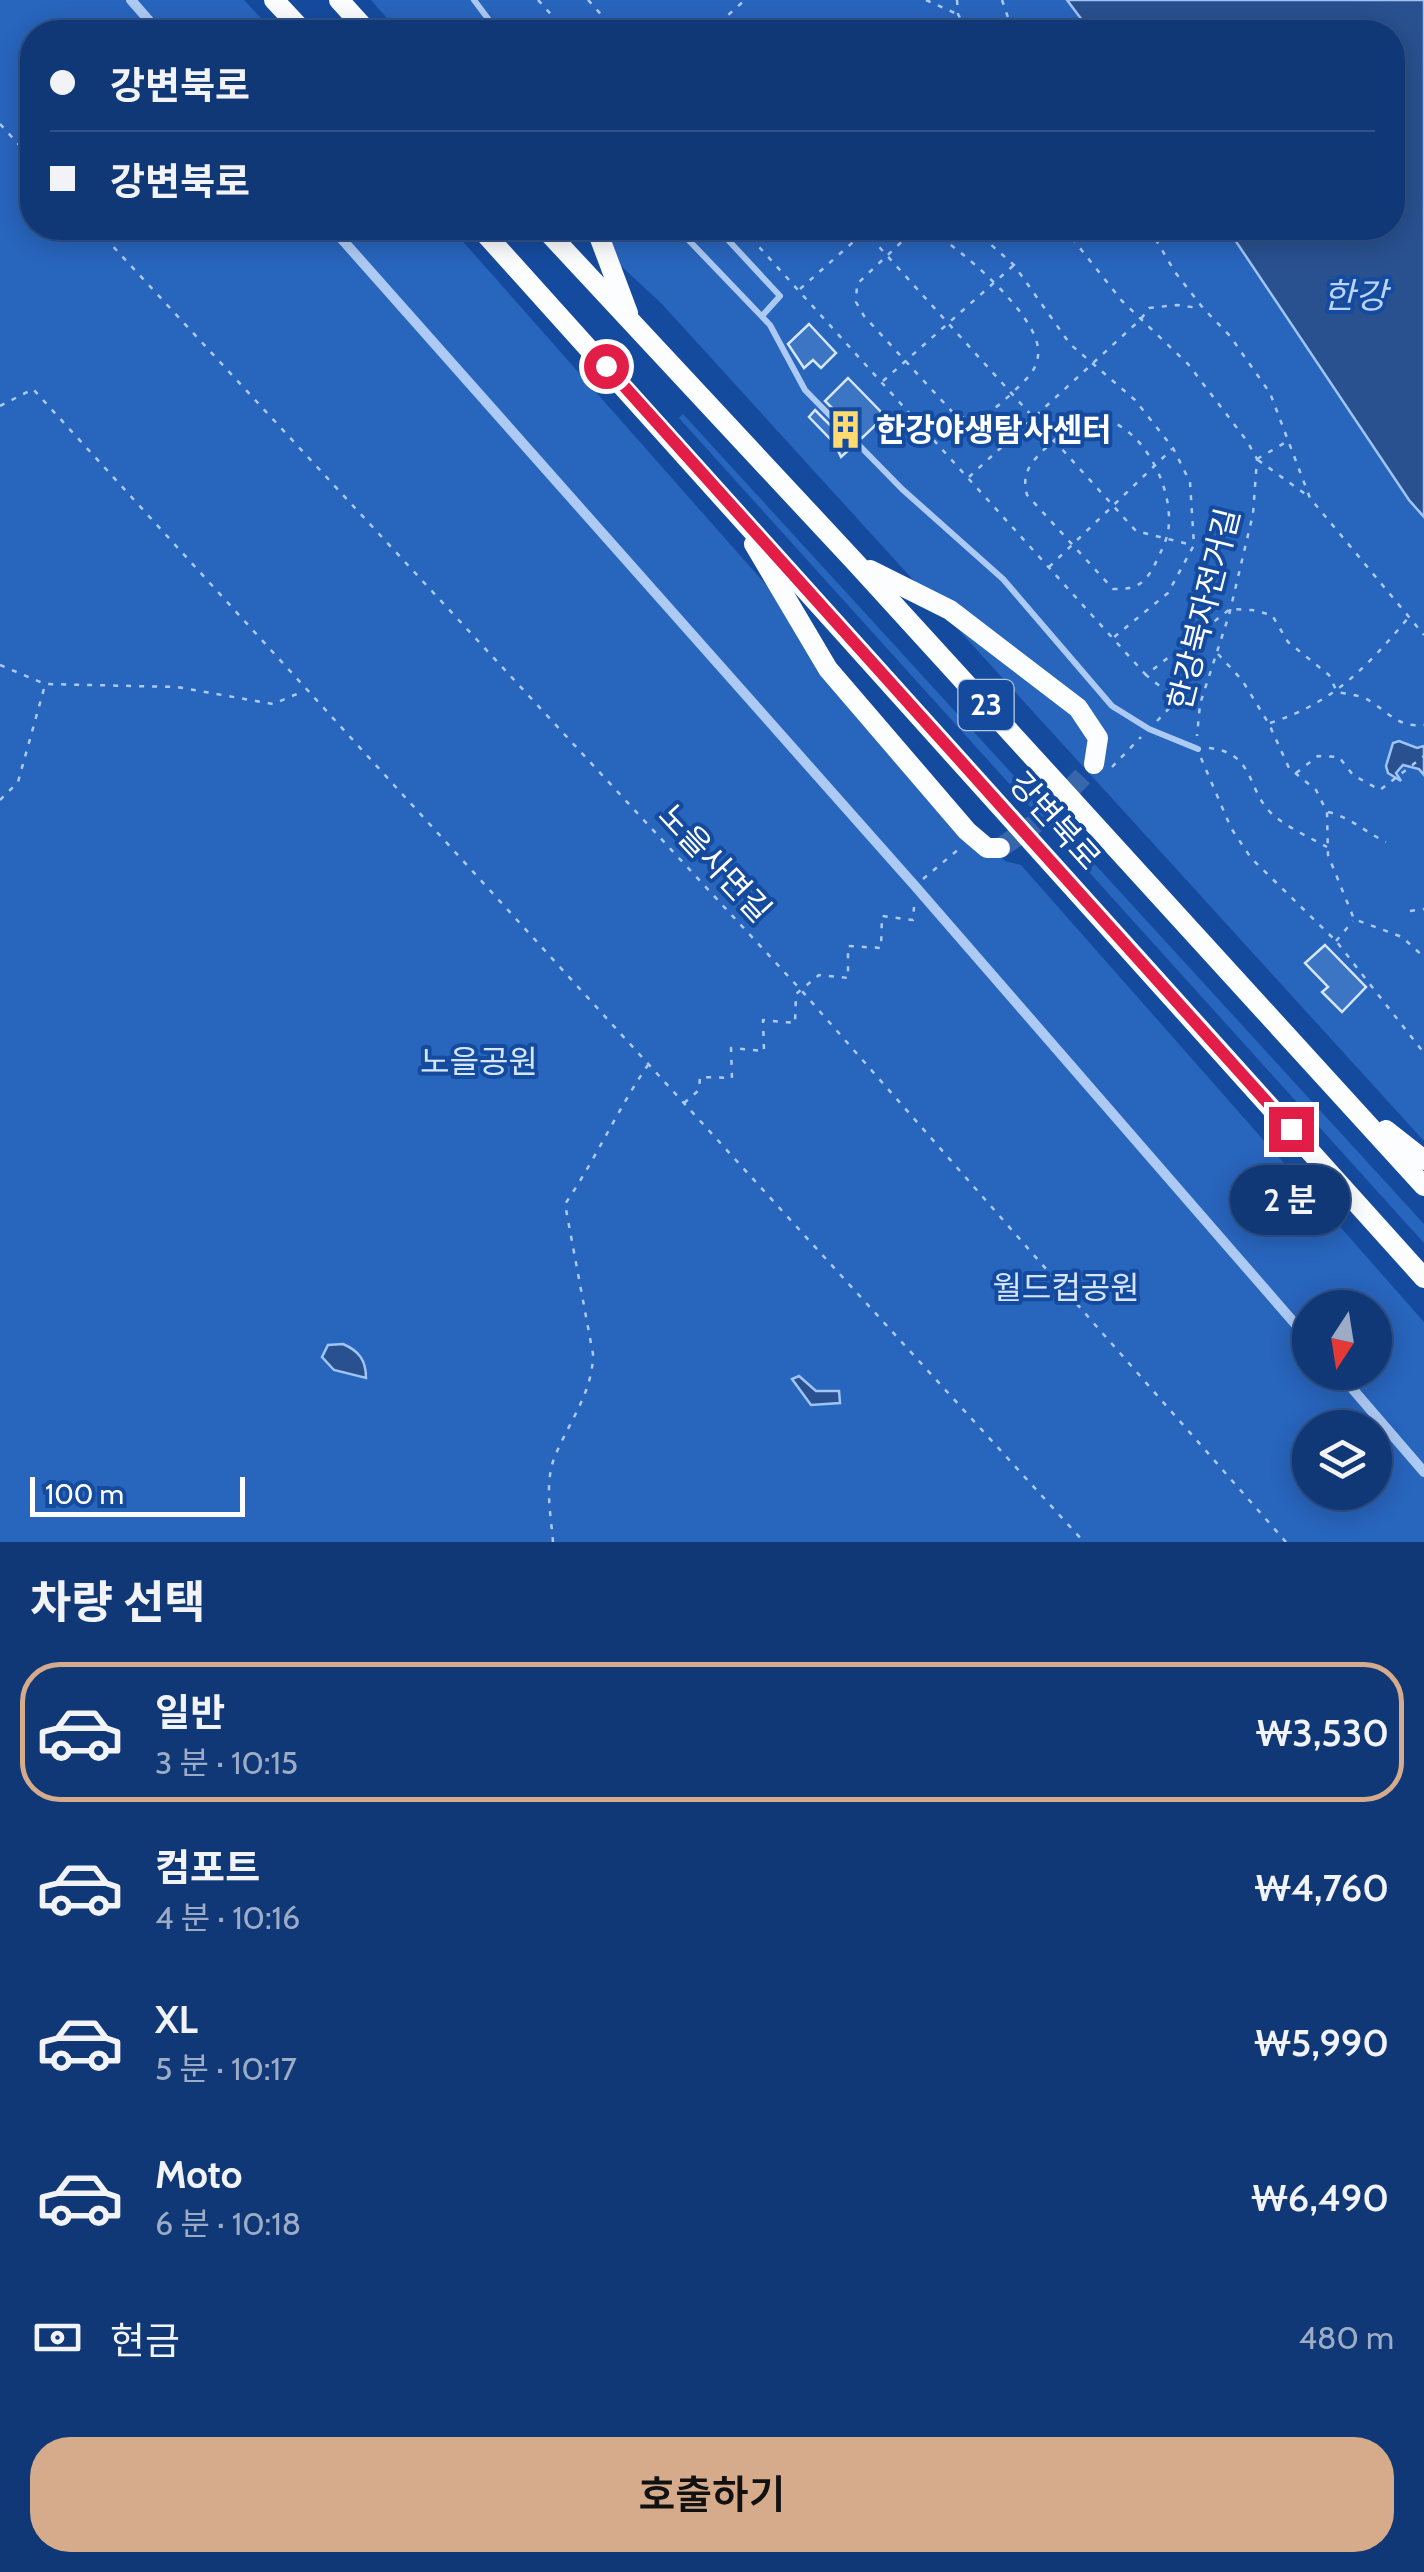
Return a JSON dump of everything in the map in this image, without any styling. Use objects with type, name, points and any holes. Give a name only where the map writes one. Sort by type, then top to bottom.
[{"type":"highway","points":[[274,0],[293,20]]},
{"type":"highway","points":[[339,0],[357,20]]},
{"type":"highway","name":"강변북로","points":[[491,240],[1424,1278]]},
{"type":"highway","name":"강변북로","points":[[555,240],[856,563],[1424,1186]]},
{"type":"highway","points":[[600,240],[632,324]]},
{"type":"highway","points":[[730,504],[828,669],[968,832],[988,848],[1000,848]]},
{"type":"highway","points":[[856,563],[950,610],[1078,708],[1098,738],[1102,766]]},
{"type":"highway","points":[[1343,1097],[1424,1160]]},
{"type":"street","points":[[130,0],[148,20]]},
{"type":"street","points":[[343,240],[915,886],[1292,1320]]},
{"type":"street","points":[[1353,1390],[1424,1472]]},
{"type":"lane","points":[[688,240],[770,325],[805,390],[902,489],[1003,580],[1112,706],[1149,730],[1198,748]]},
{"type":"lane","points":[[728,240],[780,296],[762,316]]},
{"type":"path","points":[[538,0],[556,20]]},
{"type":"path","points":[[588,0],[606,20]]},
{"type":"path","points":[[722,20],[745,0]]},
{"type":"path","points":[[926,0],[958,14]]},
{"type":"path","points":[[957,0],[961,20]]},
{"type":"path","points":[[0,124],[20,146]]},
{"type":"path","name":"노을사면길","points":[[107,240],[801,990],[1286,1542]]},
{"type":"path","points":[[753,240],[1146,675],[1178,700],[1149,730],[1102,766]]},
{"type":"path","points":[[799,290],[853,240]]},
{"type":"path","points":[[874,240],[1136,532],[1194,545]]},
{"type":"path","points":[[903,240],[857,284],[856,302],[864,316],[957,417],[974,418],[990,414],[1012,393],[1034,370],[1039,351],[1035,336],[995,282],[947,240]]},
{"type":"path","points":[[986,240],[1014,265],[1070,344],[1136,400],[1173,448],[1190,482],[1194,545],[1168,593],[1113,638]]},
{"type":"path","points":[[1073,240],[1101,276],[1188,364],[1247,441],[1256,459],[1310,498],[1424,635]]},
{"type":"path","points":[[1156,240],[1175,272],[1230,336],[1270,393],[1310,498]]},
{"type":"path","points":[[882,382],[1014,265]]},
{"type":"path","points":[[968,478],[1149,308],[1202,308]]},
{"type":"path","points":[[0,406],[33,389],[1084,1542]]},
{"type":"path","points":[[1109,418],[1130,432],[1155,466],[1165,490],[1167,539],[1148,579],[1132,590],[1113,589],[1027,495],[1024,482],[1033,461],[1080,420],[1109,418]]},
{"type":"path","points":[[1256,459],[1289,440]]},
{"type":"path","points":[[1049,567],[1173,448]]},
{"type":"path","name":"한강북자전거길","points":[[1256,459],[1253,514],[1230,609],[1200,704],[1198,748],[1231,828],[1250,858],[1336,942],[1424,1053]]},
{"type":"path","points":[[1146,675],[1230,609],[1252,610],[1272,615],[1288,642],[1330,674],[1336,692]]},
{"type":"path","points":[[1269,724],[1299,714],[1336,692],[1376,656],[1408,618]]},
{"type":"path","points":[[1217,653],[1242,680],[1269,724],[1278,748],[1296,773],[1316,790],[1326,812],[1328,855],[1354,920],[1402,938],[1424,957]]},
{"type":"path","points":[[0,665],[45,684],[177,687],[272,704],[305,691]]},
{"type":"path","points":[[0,800],[18,782],[45,684]]},
{"type":"path","points":[[1336,692],[1368,699],[1391,719],[1424,725]]},
{"type":"path","points":[[1198,748],[1215,748],[1241,761],[1253,776],[1258,796],[1274,816],[1328,848]]},
{"type":"path","points":[[1296,773],[1318,756],[1339,758],[1353,775],[1380,790],[1424,756]]},
{"type":"path","points":[[1326,812],[1345,816],[1386,842]]},
{"type":"path","points":[[683,1104],[700,1090],[700,1077],[732,1078],[732,1048],[764,1052],[762,1020],[795,1023],[796,994],[819,975],[848,978],[848,946],[881,948],[882,916],[913,920],[915,886],[970,839]]},
{"type":"path","points":[[1410,911],[1424,909]]},
{"type":"path","points":[[1336,942],[1354,920]]},
{"type":"path","points":[[553,1542],[549,1489],[553,1459],[593,1374],[594,1354],[565,1204],[593,1163],[617,1110],[648,1065]]},
{"type":"green space","name":"노을공원","points":[[0,0],[244,0],[263,20],[20,20],[20,240],[462,240],[790,612],[937,793],[1005,861],[1021,865],[1424,1322],[1424,1542],[0,1542]]},
{"type":"green space","points":[[371,0],[1067,0],[1082,20],[388,20]]},
{"type":"green space","points":[[593,240],[1235,240],[1424,517],[1424,1141],[661,303]]},
{"type":"green space","points":[[683,414],[1424,1224],[1424,1243],[679,418]]},
{"type":"water","name":"한강","points":[[1067,0],[1424,0],[1424,517],[1235,240],[1405,240],[1405,20],[1082,20]]},
{"type":"water","points":[[1399,741],[1417,748],[1424,746],[1424,775],[1419,769],[1403,765],[1396,773],[1401,781],[1388,773],[1386,766],[1393,743]]},
{"type":"water","points":[[343,1344],[361,1357],[366,1378],[334,1370],[322,1357],[328,1345]]},
{"type":"water","points":[[799,1376],[816,1391],[839,1391],[840,1403],[811,1405],[792,1379]]},
{"type":"building","points":[[809,324],[836,353],[821,368],[813,360],[804,368],[788,344]]},
{"type":"building","points":[[848,378],[885,416],[862,438],[825,401]]},
{"type":"building","points":[[815,410],[852,447],[841,457],[835,444],[809,417]]},
{"type":"building","points":[[1325,945],[1366,987],[1342,1012],[1322,992],[1328,987],[1305,963]]},
{"type":"tunnel","points":[[1000,848],[1045,817],[1094,764]]},
{"type":"place","name":"한강야생탐사센터","points":[[846,430]]},
{"type":"route","points":[[606,366],[1291,1129]]},
{"type":"park label","name":"월드컵공원","points":[[1066,1288]]}]
